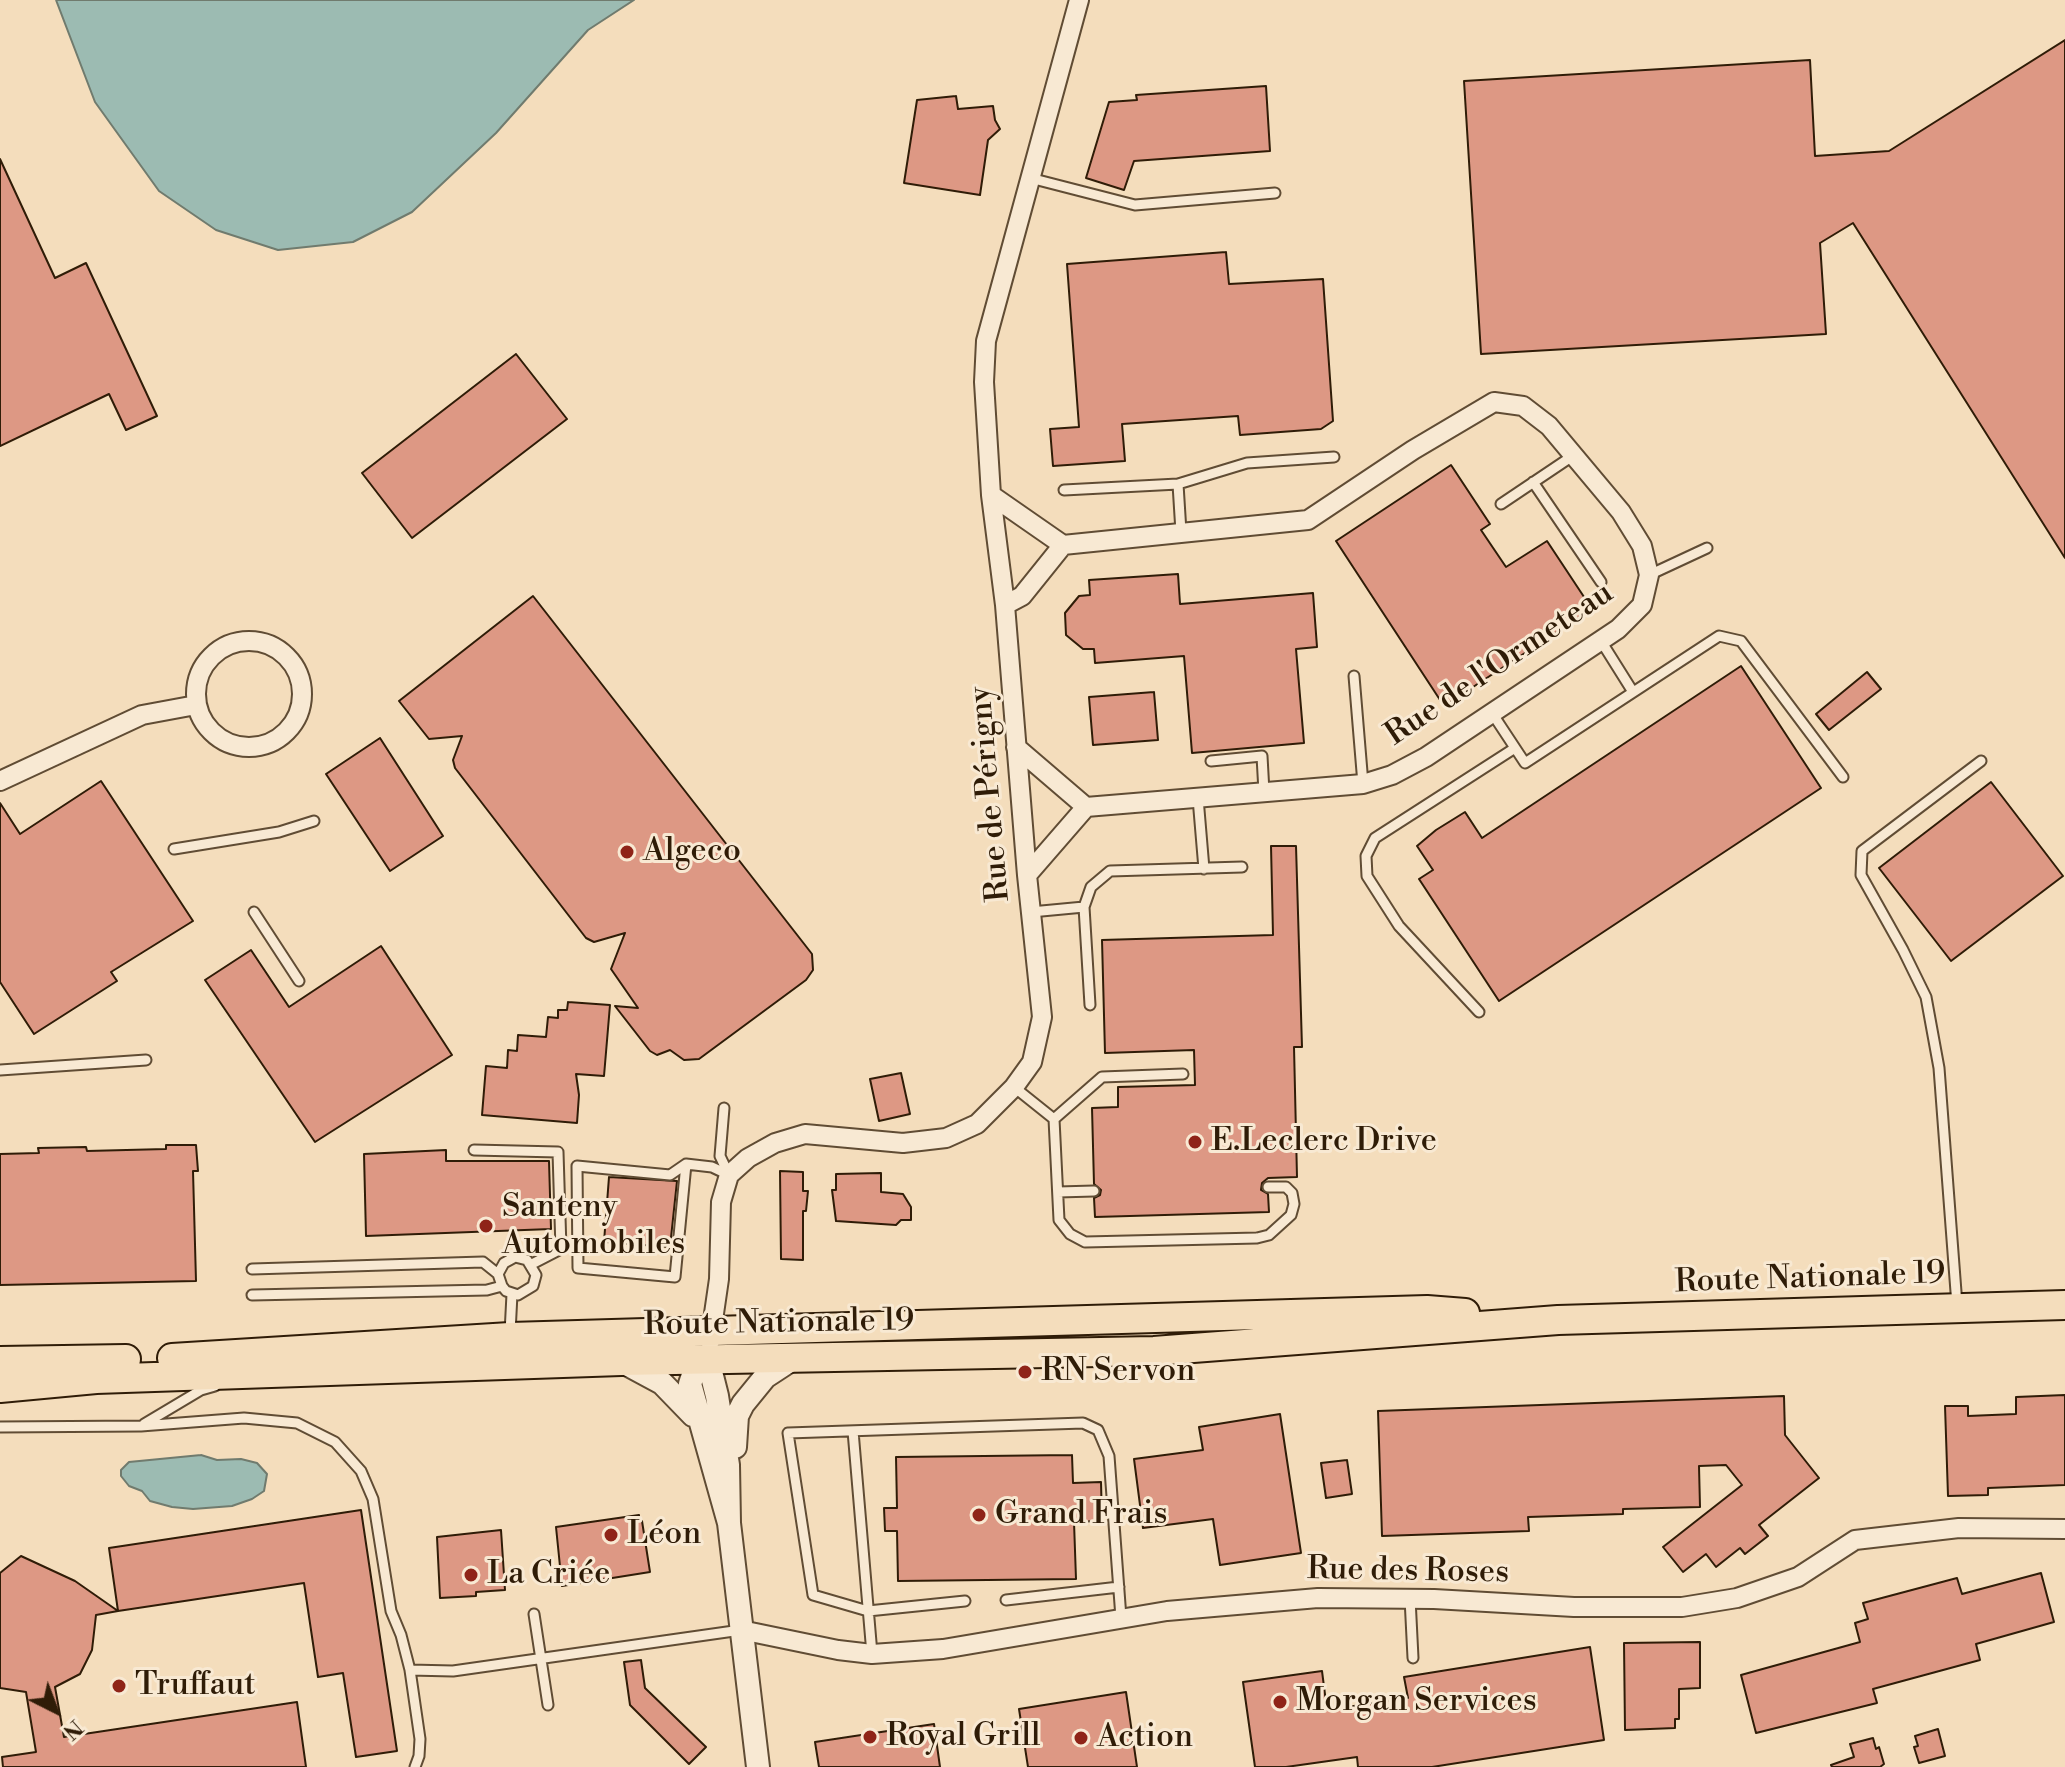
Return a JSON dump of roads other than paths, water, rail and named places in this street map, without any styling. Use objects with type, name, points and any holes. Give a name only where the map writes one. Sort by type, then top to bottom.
[{"type":"main road","name":"Route Nationale 19","points":[[0,1388],[96,1379],[621,1361],[1154,1351],[1558,1320],[2065,1305]]},
{"type":"main road","name":"Route Nationale 19","points":[[0,1361],[188,1357],[510,1337],[1427,1310],[1558,1320]]},
{"type":"street","name":"Rue de Périgny","points":[[729,1175],[748,1158],[775,1143],[805,1134],[903,1143],[946,1138],[977,1124],[1014,1087],[1032,1062],[1042,1017],[1005,605],[991,495],[984,382],[986,341],[1079,0]]},
{"type":"street","name":"Rue de l'Ormeteau","points":[[1063,545],[1308,520],[1413,450],[1494,402],[1523,406],[1549,426],[1621,512],[1642,546],[1649,575],[1642,605],[1618,629],[1426,757],[1392,775],[1363,784],[1086,807]]},
{"type":"street","points":[[991,495],[1063,545],[1022,596],[1005,605]]},
{"type":"street","points":[[255,641],[276,648],[292,663],[301,684],[297,716],[284,734],[265,745],[241,747],[217,737],[207,728],[196,705],[195,693],[200,672],[214,654],[233,643],[255,641]]},
{"type":"street","points":[[0,781],[142,715],[196,705]]},
{"type":"street","points":[[1016,747],[1086,807],[1027,875]]},
{"type":"street","points":[[729,1175],[721,1202],[719,1279],[708,1360],[728,1465],[729,1523],[758,1767]]},
{"type":"street","points":[[729,1523],[738,1488],[737,1416],[765,1377],[794,1358]]},
{"type":"street","points":[[708,1360],[694,1372],[690,1384],[729,1523]]},
{"type":"street","points":[[621,1361],[669,1388],[689,1408],[702,1430]]},
{"type":"street","name":"Rue des Roses","points":[[741,1630],[872,1654],[943,1649],[1167,1611],[1318,1598],[1410,1598],[1574,1607],[1682,1607],[1737,1598],[1798,1577],[1855,1540],[1959,1528],[2065,1529]]},
{"type":"lane","points":[[1030,178],[1135,205],[1275,193]]},
{"type":"lane","points":[[1501,504],[1574,455]]},
{"type":"lane","points":[[1064,490],[1178,484],[1247,463],[1334,457]]},
{"type":"lane","points":[[1533,482],[1601,582]]},
{"type":"lane","points":[[1178,484],[1181,532]]},
{"type":"lane","points":[[1649,575],[1707,548]]},
{"type":"lane","points":[[1492,713],[1525,763],[1719,636],[1741,641],[1843,777]]},
{"type":"lane","points":[[1601,641],[1633,692]]},
{"type":"lane","points":[[1354,676],[1363,784]]},
{"type":"lane","points":[[1479,1012],[1399,926],[1367,876],[1366,856],[1375,838],[1515,748]]},
{"type":"lane","points":[[1211,761],[1262,756],[1264,792]]},
{"type":"lane","points":[[1957,1308],[1939,1068],[1926,997],[1861,875],[1862,851],[1981,761]]},
{"type":"lane","points":[[1198,798],[1204,869]]},
{"type":"lane","points":[[174,849],[279,832],[314,821]]},
{"type":"lane","points":[[1090,1005],[1084,907],[1091,887],[1110,871],[1242,867]]},
{"type":"lane","points":[[1031,912],[1084,907]]},
{"type":"lane","points":[[254,912],[299,981]]},
{"type":"lane","points":[[0,1070],[146,1060]]},
{"type":"lane","points":[[1054,1119],[1102,1077],[1183,1074]]},
{"type":"lane","points":[[1014,1087],[1054,1119],[1059,1220],[1070,1234],[1085,1242],[1257,1238],[1269,1235],[1291,1215],[1294,1204],[1292,1193],[1286,1187],[1268,1187]]},
{"type":"lane","points":[[724,1108],[720,1156],[729,1175]]},
{"type":"lane","points":[[474,1150],[558,1152],[561,1249],[532,1264]]},
{"type":"lane","points":[[686,1164],[675,1277],[578,1268],[577,1166],[670,1175],[686,1164],[712,1167],[729,1175]]},
{"type":"lane","points":[[1058,1192],[1094,1191]]},
{"type":"lane","points":[[252,1269],[483,1262],[498,1274],[502,1286],[512,1294],[524,1294],[533,1286],[536,1275],[532,1264],[521,1257],[509,1259],[498,1274]]},
{"type":"lane","points":[[252,1295],[487,1290],[502,1286]]},
{"type":"lane","points":[[510,1337],[512,1294]]},
{"type":"lane","points":[[141,1426],[201,1390],[257,1374]]},
{"type":"lane","points":[[0,1427],[141,1426],[244,1418],[297,1423],[335,1442],[361,1471],[373,1499],[391,1611],[410,1670],[420,1739],[415,1767]]},
{"type":"lane","points":[[965,1601],[868,1611],[813,1595],[788,1433],[1083,1423],[1098,1430],[1109,1456],[1121,1618]]},
{"type":"lane","points":[[853,1431],[872,1654]]},
{"type":"lane","points":[[1006,1600],[1119,1587]]},
{"type":"lane","points":[[1410,1598],[1413,1658]]},
{"type":"lane","points":[[534,1614],[548,1705]]},
{"type":"lane","points":[[410,1670],[453,1671],[741,1630]]},
{"type":"water","points":[[56,0],[634,0],[588,30],[496,133],[412,212],[353,242],[278,250],[216,230],[159,191],[95,102]]},
{"type":"water","points":[[201,1455],[217,1460],[241,1459],[257,1463],[267,1474],[264,1491],[232,1506],[172,1507],[150,1501],[121,1476],[121,1470],[129,1462]]},
{"type":"place","name":"Algeco","points":[[627,852]]},
{"type":"place","name":"E.Leclerc Drive","points":[[1195,1142]]},
{"type":"place","name":"Santeny Automobiles","points":[[486,1226]]},
{"type":"place","name":"RN Servon","points":[[1025,1372]]},
{"type":"place","name":"Grand Frais","points":[[979,1515]]},
{"type":"place","name":"Léon","points":[[611,1535]]},
{"type":"place","name":"La Criée","points":[[471,1575]]},
{"type":"place","name":"Truffaut","points":[[119,1686]]},
{"type":"place","name":"Morgan Services","points":[[1280,1702]]},
{"type":"place","name":"Royal Grill","points":[[870,1737]]},
{"type":"place","name":"Action","points":[[1081,1738]]}]
